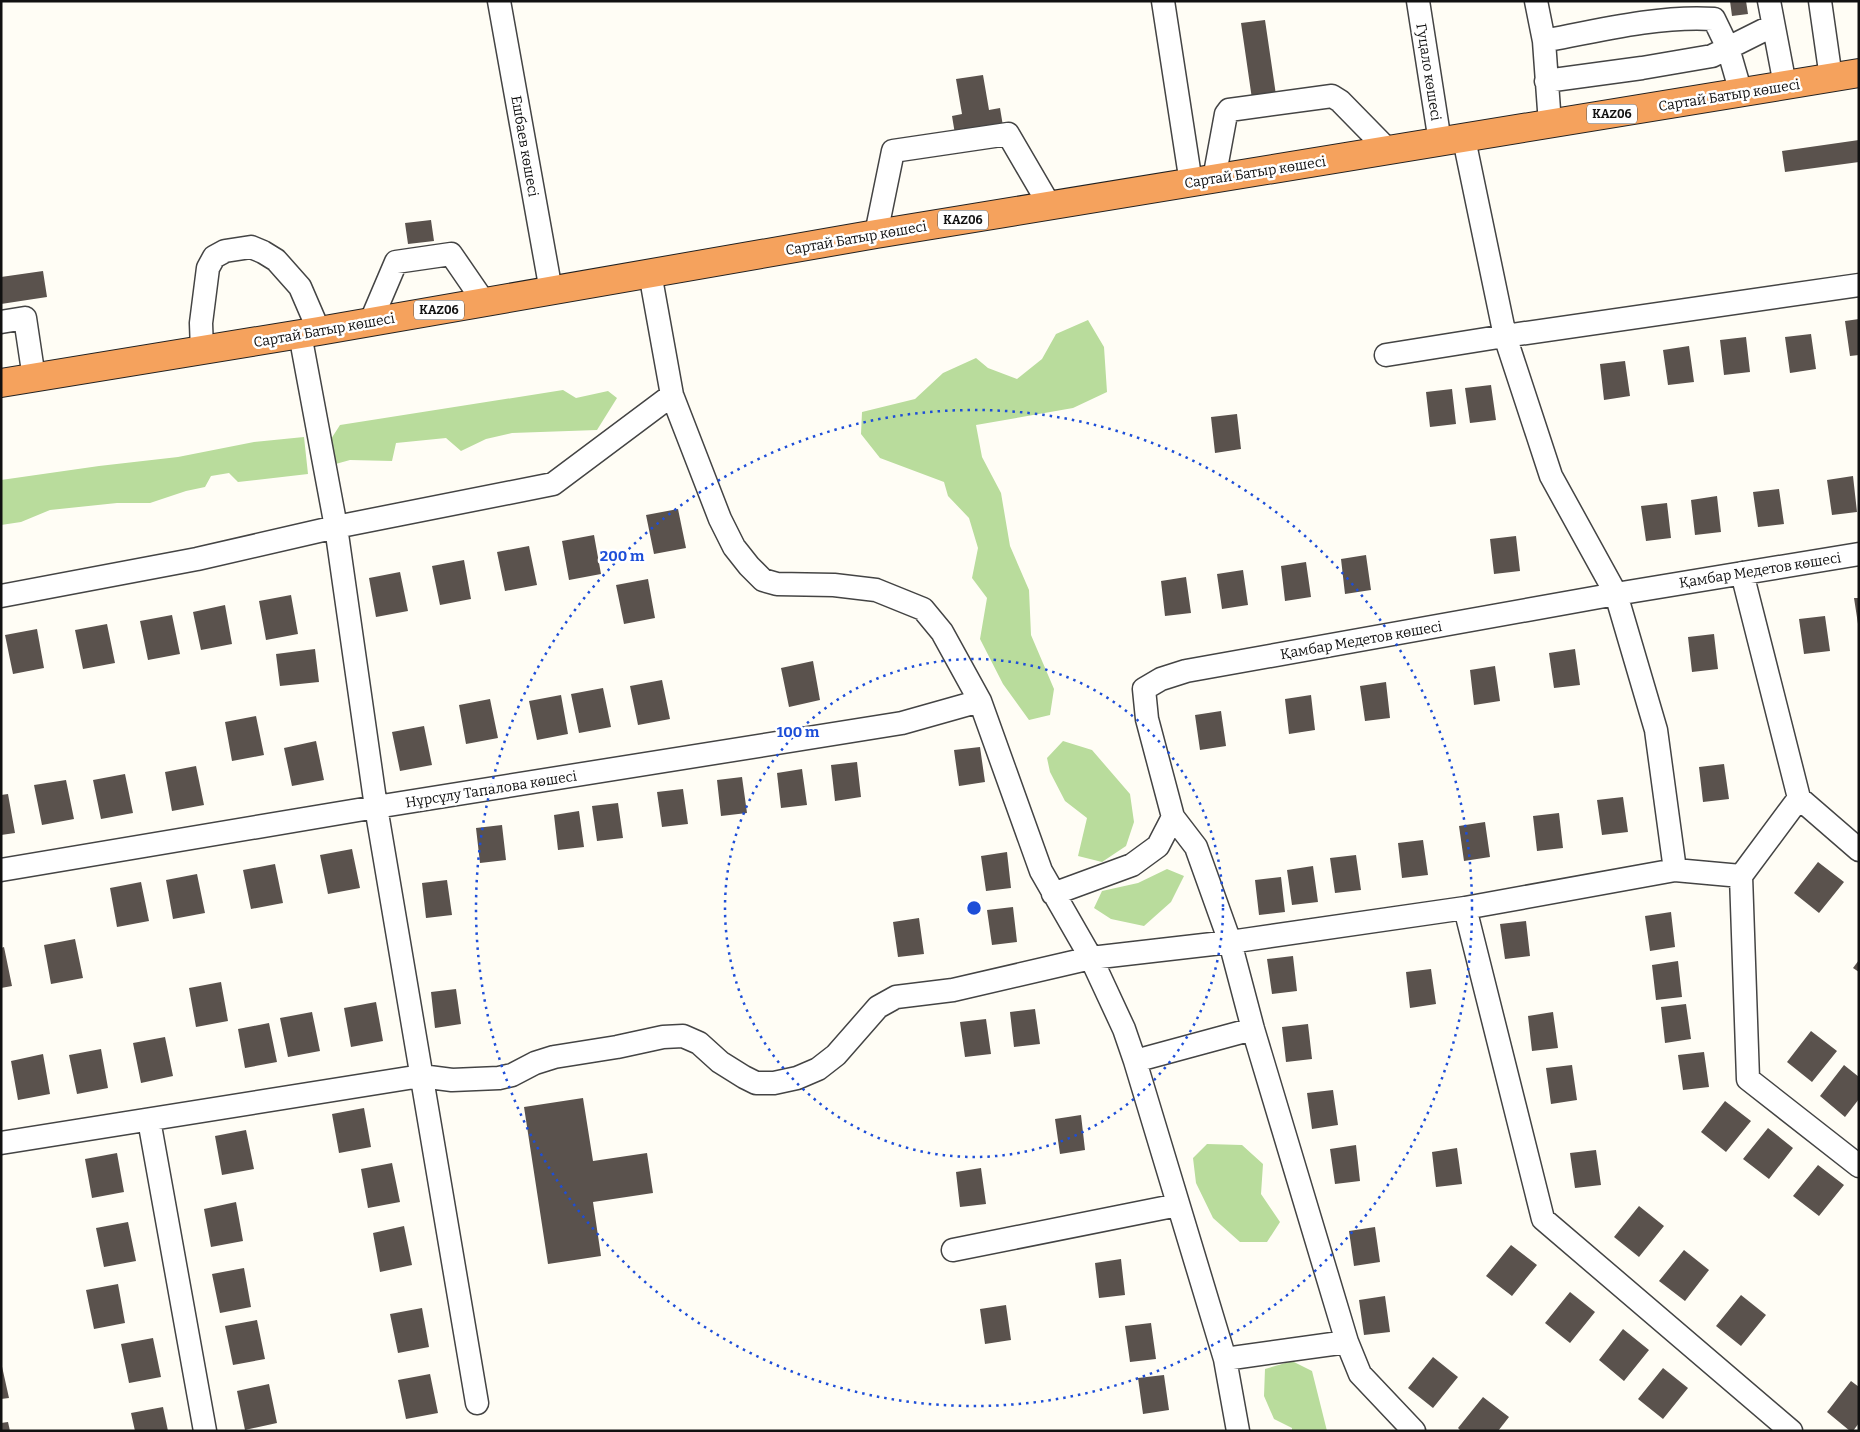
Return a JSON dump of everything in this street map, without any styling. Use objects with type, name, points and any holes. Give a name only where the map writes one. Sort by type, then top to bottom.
[{"type":"highway","name":"Сартай Батыр көшесі","points":[[1,383],[310,333],[876,234],[1859,73]]},
{"type":"street","name":"Ешбаев көшесі","points":[[499,1],[551,291]]},
{"type":"street","points":[[1163,1],[1202,181]]},
{"type":"street","name":"Гуцало көшесі","points":[[1418,1],[1452,140],[1505,336],[1550,476],[1616,594],[1656,730],[1675,870]]},
{"type":"street","points":[[1536,1],[1544,40],[1550,124]]},
{"type":"street","points":[[1768,1],[1785,85]]},
{"type":"street","points":[[1820,1],[1831,78]]},
{"type":"street","points":[[1544,40],[1640,24],[1702,18],[1712,10],[1728,48],[1741,92]]},
{"type":"street","points":[[1546,81],[1696,60],[1712,56],[1772,26]]},
{"type":"street","points":[[1202,181],[1229,110],[1332,96],[1340,101],[1389,151]]},
{"type":"street","points":[[876,234],[893,151],[1008,134],[1050,206]]},
{"type":"street","points":[[202,350],[202,323],[208,268],[214,257],[225,251],[251,247],[276,260],[300,287],[310,333],[376,807],[477,1403]]},
{"type":"street","points":[[370,322],[396,262],[451,254],[484,302]]},
{"type":"street","points":[[650,273],[672,395],[720,519],[734,547],[763,580],[777,584],[876,590],[923,609],[942,632],[980,701],[1041,871],[1091,958],[1124,1029],[1225,1360],[1238,1431]]},
{"type":"street","points":[[1386,355],[1859,285]]},
{"type":"street","points":[[1,322],[25,318],[34,378]]},
{"type":"street","points":[[1,596],[197,559],[336,527],[552,484],[672,395]]},
{"type":"street","name":"Қамбар Медетов көшесі","points":[[1173,817],[1147,719],[1144,689],[1161,678],[1186,671],[1616,594],[1859,554]]},
{"type":"street","points":[[1742,573],[1799,798],[1859,850]]},
{"type":"street","name":"Нұрсұлу Тапалова көшесі","points":[[1,870],[902,722],[980,701]]},
{"type":"street","points":[[1799,798],[1741,876],[1748,1079],[1859,1166]]},
{"type":"street","points":[[1054,894],[1132,866],[1158,846],[1173,817],[1196,846],[1230,942],[1253,1029],[1347,1342],[1360,1374],[1414,1431]]},
{"type":"street","points":[[1,1143],[421,1076],[452,1080],[512,1076],[535,1063],[554,1057],[617,1047],[663,1037],[683,1036],[699,1043],[720,1062],[744,1077],[756,1083],[774,1083],[798,1078],[818,1068],[836,1055],[878,1007],[896,997],[953,990],[1091,958],[1230,942],[1464,908],[1675,870],[1741,876]]},
{"type":"street","points":[[1464,908],[1543,1219],[1791,1431]]},
{"type":"street","points":[[1135,1061],[1253,1029]]},
{"type":"street","points":[[148,1120],[205,1431]]},
{"type":"street","points":[[953,1250],[1178,1205]]},
{"type":"street","points":[[1225,1360],[1347,1342]]},
{"type":"green space","points":[[1088,320],[1104,347],[1107,392],[1073,408],[976,425],[982,457],[1001,493],[1010,546],[1029,590],[1031,635],[1054,689],[1050,715],[1029,720],[1003,684],[980,639],[987,598],[972,578],[978,548],[969,518],[948,496],[944,482],[880,458],[861,434],[862,412],[915,399],[943,373],[976,358],[988,368],[1017,379],[1042,359],[1056,334]]},
{"type":"green space","points":[[563,390],[576,398],[608,391],[617,398],[597,430],[512,433],[486,439],[461,451],[446,438],[396,443],[392,461],[350,460],[332,465],[331,439],[340,425]]},
{"type":"green space","points":[[304,437],[308,474],[238,482],[229,473],[211,476],[205,487],[150,503],[117,503],[50,510],[21,522],[1,525],[1,480],[178,457],[254,442]]},
{"type":"green space","points":[[1063,741],[1092,750],[1130,794],[1134,822],[1126,846],[1102,862],[1078,856],[1087,818],[1065,801],[1050,772],[1047,758]]},
{"type":"green space","points":[[1167,869],[1184,876],[1171,902],[1144,926],[1111,919],[1094,908],[1102,891],[1138,883]]},
{"type":"green space","points":[[1207,1144],[1242,1145],[1263,1164],[1261,1194],[1280,1222],[1267,1242],[1240,1242],[1213,1218],[1196,1183],[1193,1158]]},
{"type":"green space","points":[[1292,1361],[1312,1371],[1327,1431],[1292,1431],[1292,1428],[1274,1419],[1264,1396],[1265,1369]]},
{"type":"building","points":[[1730,1],[1746,1],[1748,14],[1732,16]]},
{"type":"building","points":[[1265,20],[1276,95],[1252,99],[1241,23]]},
{"type":"building","points":[[983,75],[989,110],[1000,108],[1003,126],[955,134],[952,116],[962,114],[956,79]]},
{"type":"building","points":[[1859,140],[1859,162],[1785,172],[1782,151]]},
{"type":"building","points":[[431,220],[434,241],[408,244],[405,223]]},
{"type":"building","points":[[43,271],[47,297],[1,304],[1,277]]},
{"type":"building","points":[[1859,319],[1859,355],[1850,356],[1845,321]]},
{"type":"building","points":[[1811,334],[1816,369],[1790,373],[1785,337]]},
{"type":"building","points":[[1746,337],[1750,372],[1724,375],[1720,340]]},
{"type":"building","points":[[1689,346],[1694,382],[1668,385],[1663,350]]},
{"type":"building","points":[[1625,361],[1630,396],[1604,400],[1600,364]]},
{"type":"building","points":[[1491,385],[1496,420],[1470,423],[1465,388]]},
{"type":"building","points":[[1452,389],[1456,424],[1430,427],[1426,392]]},
{"type":"building","points":[[1237,414],[1241,449],[1215,453],[1211,417]]},
{"type":"building","points":[[1853,476],[1857,512],[1832,515],[1827,480]]},
{"type":"building","points":[[1779,489],[1784,524],[1758,527],[1753,492]]},
{"type":"building","points":[[1717,496],[1721,532],[1695,535],[1691,500]]},
{"type":"building","points":[[1667,503],[1671,538],[1646,541],[1641,506]]},
{"type":"building","points":[[678,509],[686,548],[654,554],[646,515]]},
{"type":"building","points":[[594,535],[601,574],[569,580],[562,541]]},
{"type":"building","points":[[1516,536],[1520,571],[1494,574],[1490,539]]},
{"type":"building","points":[[529,546],[537,585],[505,591],[497,552]]},
{"type":"building","points":[[1366,555],[1371,590],[1345,594],[1341,559]]},
{"type":"building","points":[[464,560],[471,599],[440,605],[432,566]]},
{"type":"building","points":[[1306,562],[1311,597],[1285,601],[1281,566]]},
{"type":"building","points":[[1243,570],[1248,605],[1222,609],[1217,574]]},
{"type":"building","points":[[400,572],[408,611],[376,617],[369,578]]},
{"type":"building","points":[[1186,577],[1191,613],[1165,616],[1161,581]]},
{"type":"building","points":[[648,579],[655,618],[624,624],[616,585]]},
{"type":"building","points":[[291,595],[298,634],[266,640],[259,601]]},
{"type":"building","points":[[1854,598],[1859,598],[1859,624],[1858,624]]},
{"type":"building","points":[[225,605],[232,644],[201,650],[193,612]]},
{"type":"building","points":[[172,615],[180,654],[148,660],[140,621]]},
{"type":"building","points":[[1825,616],[1830,651],[1804,654],[1799,619]]},
{"type":"building","points":[[107,624],[115,663],[83,669],[75,630]]},
{"type":"building","points":[[37,629],[44,668],[13,674],[5,635]]},
{"type":"building","points":[[1714,634],[1718,669],[1692,672],[1688,637]]},
{"type":"building","points":[[315,649],[319,682],[280,686],[276,654]]},
{"type":"building","points":[[1575,649],[1580,685],[1554,688],[1549,653]]},
{"type":"building","points":[[813,661],[820,700],[789,707],[781,668]]},
{"type":"building","points":[[1495,666],[1500,701],[1474,705],[1470,670]]},
{"type":"building","points":[[662,680],[670,719],[638,725],[630,686]]},
{"type":"building","points":[[1386,682],[1390,718],[1365,721],[1360,686]]},
{"type":"building","points":[[603,688],[611,727],[579,733],[571,694]]},
{"type":"building","points":[[561,695],[568,734],[537,740],[529,701]]},
{"type":"building","points":[[1311,695],[1315,730],[1289,734],[1285,699]]},
{"type":"building","points":[[490,699],[498,738],[466,744],[459,705]]},
{"type":"building","points":[[1221,711],[1226,746],[1200,750],[1195,715]]},
{"type":"building","points":[[256,716],[264,755],[232,761],[225,722]]},
{"type":"building","points":[[424,726],[432,765],[400,771],[392,732]]},
{"type":"building","points":[[316,741],[324,780],[292,786],[284,748]]},
{"type":"building","points":[[980,747],[985,782],[959,786],[954,750]]},
{"type":"building","points":[[857,762],[861,797],[835,801],[831,765]]},
{"type":"building","points":[[1724,764],[1729,799],[1703,802],[1699,767]]},
{"type":"building","points":[[196,766],[204,805],[172,811],[165,772]]},
{"type":"building","points":[[802,769],[807,805],[781,808],[777,773]]},
{"type":"building","points":[[125,774],[133,813],[101,819],[93,780]]},
{"type":"building","points":[[742,777],[747,813],[721,816],[717,780]]},
{"type":"building","points":[[66,780],[74,819],[42,825],[34,785]]},
{"type":"building","points":[[683,789],[688,824],[662,827],[657,792]]},
{"type":"building","points":[[8,794],[15,833],[1,835],[1,795]]},
{"type":"building","points":[[1623,797],[1628,832],[1602,835],[1597,800]]},
{"type":"building","points":[[618,803],[623,838],[597,841],[592,806]]},
{"type":"building","points":[[579,811],[584,847],[558,850],[554,815]]},
{"type":"building","points":[[1559,813],[1563,848],[1537,851],[1533,816]]},
{"type":"building","points":[[1485,822],[1490,857],[1464,861],[1459,826]]},
{"type":"building","points":[[502,825],[506,860],[480,863],[476,828]]},
{"type":"building","points":[[1423,840],[1428,875],[1402,878],[1398,843]]},
{"type":"building","points":[[352,849],[360,888],[328,894],[320,855]]},
{"type":"building","points":[[1007,852],[1011,888],[986,891],[981,856]]},
{"type":"building","points":[[1356,855],[1361,890],[1335,893],[1330,858]]},
{"type":"building","points":[[1818,862],[1844,882],[1819,913],[1794,893]]},
{"type":"building","points":[[275,864],[283,903],[251,909],[243,870]]},
{"type":"building","points":[[1313,866],[1318,902],[1292,905],[1287,870]]},
{"type":"building","points":[[197,874],[205,913],[173,919],[166,880]]},
{"type":"building","points":[[1281,877],[1285,912],[1259,915],[1255,880]]},
{"type":"building","points":[[447,880],[452,915],[426,918],[422,883]]},
{"type":"building","points":[[141,882],[149,921],[117,927],[110,888]]},
{"type":"building","points":[[1013,907],[1017,942],[992,945],[987,910]]},
{"type":"building","points":[[1671,912],[1675,947],[1650,951],[1645,916]]},
{"type":"building","points":[[919,918],[924,954],[898,957],[893,922]]},
{"type":"building","points":[[1526,921],[1530,956],[1505,959],[1500,924]]},
{"type":"building","points":[[75,939],[83,978],[51,984],[44,945]]},
{"type":"building","points":[[4,947],[12,986],[1,988],[1,948]]},
{"type":"building","points":[[1293,956],[1297,991],[1272,994],[1267,959]]},
{"type":"building","points":[[1859,960],[1859,972],[1853,968]]},
{"type":"building","points":[[1678,961],[1682,997],[1656,1000],[1652,965]]},
{"type":"building","points":[[1431,969],[1436,1004],[1410,1008],[1406,972]]},
{"type":"building","points":[[221,982],[228,1021],[196,1027],[189,988]]},
{"type":"building","points":[[456,989],[461,1024],[435,1028],[431,992]]},
{"type":"building","points":[[376,1002],[383,1041],[351,1047],[344,1008]]},
{"type":"building","points":[[1686,1004],[1691,1039],[1665,1043],[1661,1007]]},
{"type":"building","points":[[1035,1009],[1040,1044],[1014,1047],[1010,1012]]},
{"type":"building","points":[[312,1012],[320,1051],[288,1057],[280,1018]]},
{"type":"building","points":[[1553,1012],[1558,1048],[1532,1051],[1528,1016]]},
{"type":"building","points":[[986,1019],[991,1054],[965,1057],[960,1022]]},
{"type":"building","points":[[269,1023],[277,1062],[245,1068],[238,1029]]},
{"type":"building","points":[[1308,1024],[1312,1059],[1286,1062],[1282,1027]]},
{"type":"building","points":[[1811,1031],[1837,1051],[1812,1082],[1787,1062]]},
{"type":"building","points":[[165,1037],[173,1076],[141,1083],[133,1043]]},
{"type":"building","points":[[101,1049],[108,1088],[77,1094],[69,1055]]},
{"type":"building","points":[[1704,1052],[1709,1087],[1683,1090],[1678,1055]]},
{"type":"building","points":[[43,1054],[50,1094],[18,1100],[11,1061]]},
{"type":"building","points":[[1572,1065],[1577,1100],[1551,1104],[1546,1068]]},
{"type":"building","points":[[1844,1065],[1859,1077],[1859,1099],[1845,1117],[1820,1096]]},
{"type":"building","points":[[1333,1090],[1338,1125],[1312,1129],[1307,1093]]},
{"type":"building","points":[[583,1098],[593,1161],[647,1153],[653,1193],[593,1202],[601,1256],[548,1264],[524,1107]]},
{"type":"building","points":[[1725,1101],[1751,1121],[1726,1152],[1701,1132]]},
{"type":"building","points":[[364,1108],[371,1147],[339,1153],[332,1114]]},
{"type":"building","points":[[1081,1115],[1085,1150],[1060,1154],[1055,1119]]},
{"type":"building","points":[[1768,1128],[1793,1148],[1769,1179],[1743,1159]]},
{"type":"building","points":[[246,1130],[254,1169],[222,1175],[215,1136]]},
{"type":"building","points":[[1356,1145],[1360,1181],[1335,1184],[1330,1149]]},
{"type":"building","points":[[1457,1148],[1462,1184],[1436,1187],[1432,1152]]},
{"type":"building","points":[[1596,1150],[1601,1185],[1575,1188],[1570,1153]]},
{"type":"building","points":[[117,1153],[124,1192],[92,1198],[85,1159]]},
{"type":"building","points":[[392,1163],[400,1202],[368,1208],[361,1169]]},
{"type":"building","points":[[1818,1165],[1844,1185],[1819,1216],[1793,1196]]},
{"type":"building","points":[[981,1168],[986,1204],[960,1207],[956,1172]]},
{"type":"building","points":[[236,1202],[243,1241],[211,1247],[204,1209]]},
{"type":"building","points":[[1639,1206],[1664,1226],[1639,1257],[1614,1237]]},
{"type":"building","points":[[128,1222],[136,1261],[104,1267],[96,1228]]},
{"type":"building","points":[[404,1226],[412,1265],[380,1272],[373,1233]]},
{"type":"building","points":[[1375,1227],[1380,1262],[1354,1266],[1349,1231]]},
{"type":"building","points":[[1511,1245],[1537,1265],[1512,1296],[1486,1276]]},
{"type":"building","points":[[1684,1250],[1709,1270],[1685,1301],[1659,1281]]},
{"type":"building","points":[[1121,1259],[1125,1295],[1099,1298],[1095,1263]]},
{"type":"building","points":[[244,1268],[251,1307],[220,1313],[212,1274]]},
{"type":"building","points":[[118,1284],[125,1323],[94,1329],[86,1290]]},
{"type":"building","points":[[1570,1292],[1595,1312],[1570,1343],[1545,1323]]},
{"type":"building","points":[[1741,1295],[1766,1315],[1741,1346],[1716,1326]]},
{"type":"building","points":[[1385,1296],[1390,1332],[1364,1335],[1359,1300]]},
{"type":"building","points":[[1006,1305],[1011,1340],[985,1344],[980,1309]]},
{"type":"building","points":[[422,1308],[429,1347],[398,1353],[390,1314]]},
{"type":"building","points":[[257,1320],[265,1359],[233,1365],[225,1326]]},
{"type":"building","points":[[1151,1323],[1156,1359],[1130,1362],[1125,1326]]},
{"type":"building","points":[[1623,1329],[1649,1350],[1624,1381],[1599,1360]]},
{"type":"building","points":[[153,1338],[161,1377],[129,1383],[121,1344]]},
{"type":"building","points":[[1433,1357],[1458,1377],[1433,1408],[1408,1388]]},
{"type":"building","points":[[1,1362],[9,1398],[1,1399]]},
{"type":"building","points":[[1663,1368],[1688,1388],[1663,1419],[1638,1399]]},
{"type":"building","points":[[430,1374],[438,1413],[406,1419],[398,1380]]},
{"type":"building","points":[[1164,1375],[1169,1410],[1143,1414],[1138,1378]]},
{"type":"building","points":[[1851,1381],[1859,1387],[1859,1423],[1853,1431],[1850,1431],[1827,1412]]},
{"type":"building","points":[[269,1384],[277,1423],[245,1430],[237,1391]]},
{"type":"building","points":[[1483,1397],[1509,1417],[1498,1431],[1461,1431],[1458,1428]]},
{"type":"building","points":[[163,1407],[168,1431],[135,1431],[131,1413]]},
{"type":"building","points":[[8,1422],[10,1431],[1,1431],[1,1423]]}]
